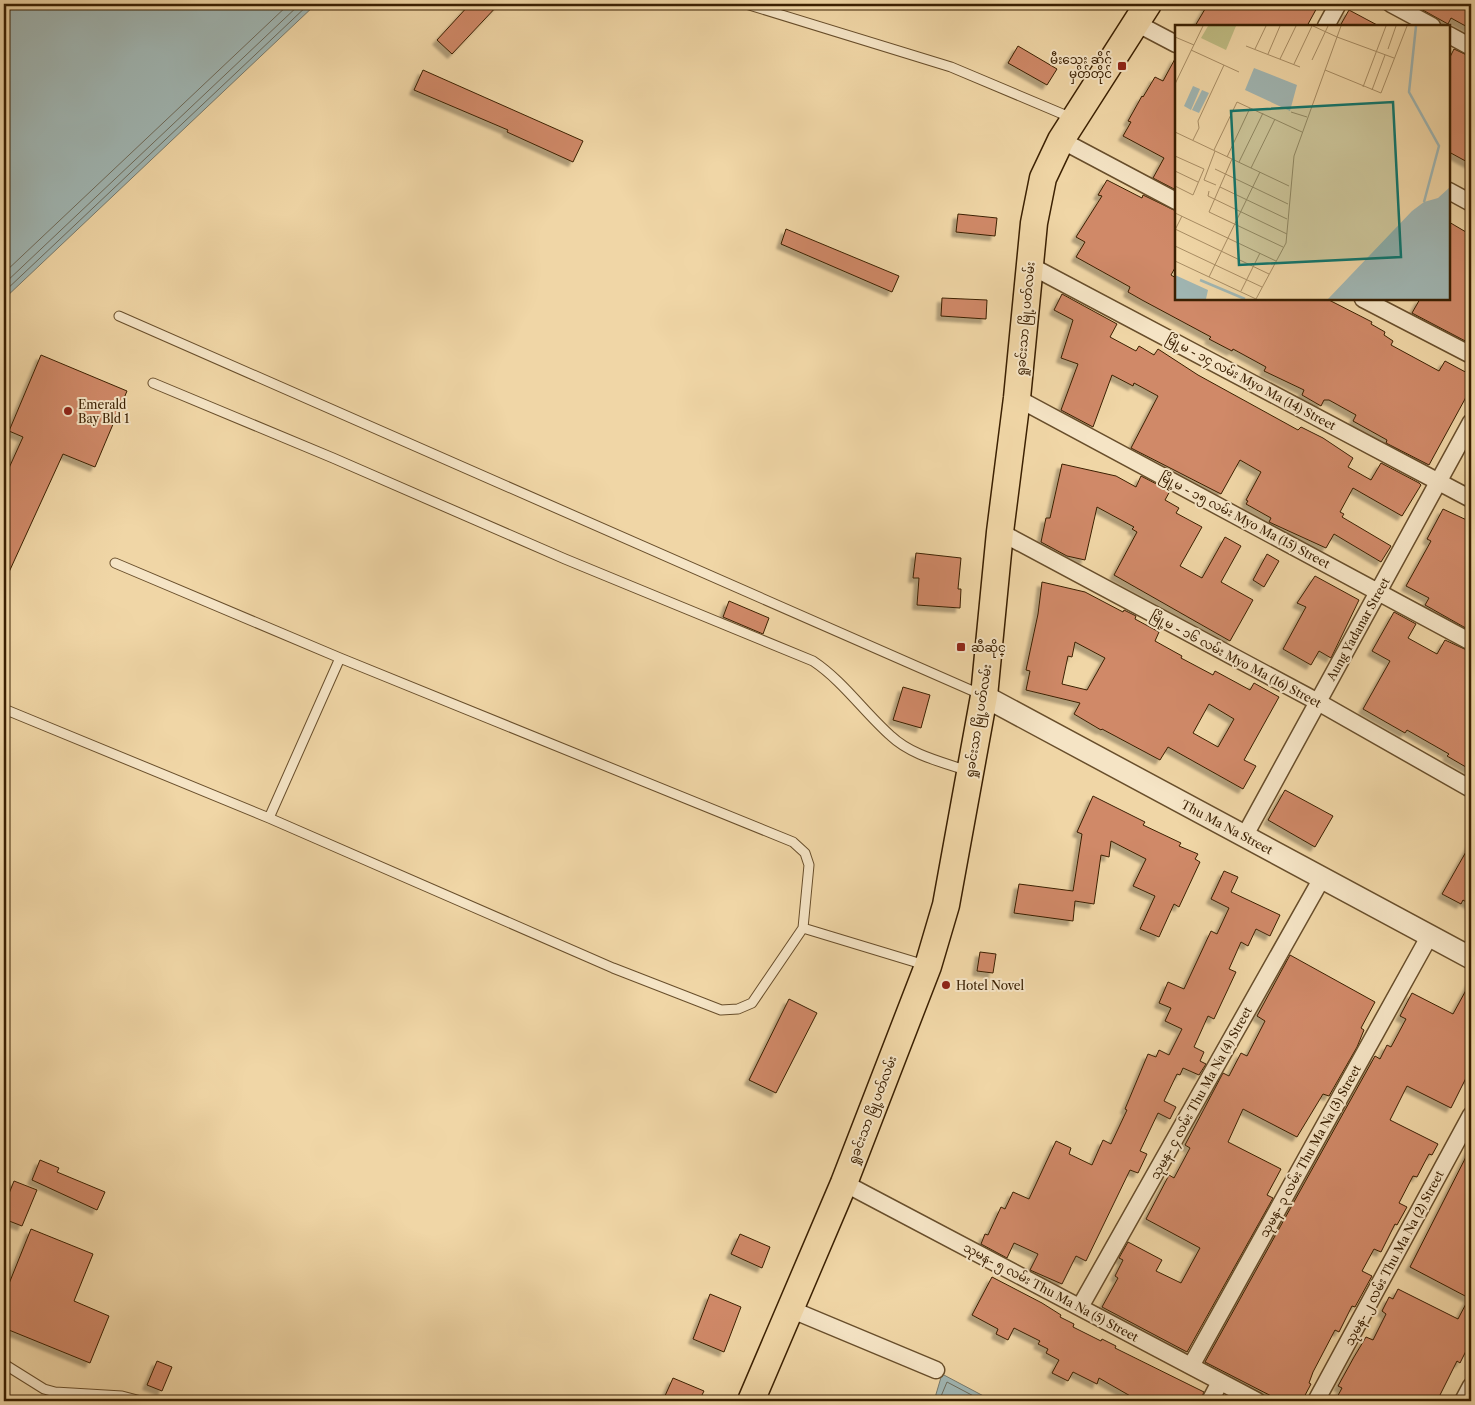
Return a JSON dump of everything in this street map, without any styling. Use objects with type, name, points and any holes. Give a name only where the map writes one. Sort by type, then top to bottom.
[{"type":"main road","name":"ရှုခင်းသာ မြို့ပတ်လမ်း","points":[[751,1401],[844,1182],[928,966],[946,905],[984,696],[1000,532],[1018,398],[1034,224],[1043,178],[1061,140],[1142,13]]},
{"type":"street","points":[[1327,25],[1338,4]]},
{"type":"street","points":[[1391,4],[1430,25]]},
{"type":"street","points":[[1142,13],[1175,43]]},
{"type":"street","points":[[1450,36],[1471,48]]},
{"type":"street","points":[[1061,140],[1175,200]]},
{"type":"street","points":[[1450,192],[1471,203]]},
{"type":"street","name":"မြို့မ - ၁၄ လမ်း Myo Ma (14) Street","points":[[1030,265],[1471,499]]},
{"type":"street","points":[[1365,300],[1471,355]]},
{"type":"street","name":"မြို့မ - ၁၅ လမ်း Myo Ma (15) Street","points":[[1018,398],[1471,642]]},
{"type":"street","name":"Aung Yadanar Street","points":[[1244,837],[1471,422]]},
{"type":"street","name":"မြို့မ - ၁၆ လမ်း Myo Ma (16) Street","points":[[1000,532],[1318,702],[1471,789]]},
{"type":"street","name":"Thu Ma Na Street","points":[[984,696],[1471,958]]},
{"type":"street","name":"သုမန- ၄ လမ်း Thu Ma Na (4) Street","points":[[1080,1307],[1322,878]]},
{"type":"street","name":"သုမန- ၃ လမ်း Thu Ma Na (3) Street","points":[[1191,1366],[1430,935]]},
{"type":"street","name":"သုမန- ၂ လမ်း Thu Ma Na (2) Street","points":[[1316,1401],[1471,1115]]},
{"type":"street","name":"သုမန- ၅ လမ်း Thu Ma Na (5) Street","points":[[844,1182],[1257,1401]]},
{"type":"street","points":[[790,1309],[936,1370]]},
{"type":"street","points":[[1210,1401],[1220,1382]]},
{"type":"street","points":[[1463,1401],[1471,1386]]},
{"type":"lane","points":[[746,4],[950,67],[1075,119]]},
{"type":"lane","points":[[119,316],[984,696]]},
{"type":"lane","points":[[153,383],[333,458],[565,560],[807,658],[827,671],[891,737],[919,754],[970,772]]},
{"type":"lane","points":[[4,709],[268,818],[613,968],[720,1010],[738,1009],[752,1003],[803,928],[810,865],[805,852],[792,842],[340,658],[115,563]]},
{"type":"lane","points":[[268,818],[340,658]]},
{"type":"lane","points":[[803,928],[928,966]]},
{"type":"lane","points":[[4,1364],[44,1389],[55,1392],[122,1396],[141,1401]]},
{"type":"water","points":[[4,4],[316,4],[4,299]]},
{"type":"water","points":[[942,1374],[993,1401],[934,1401]]},
{"type":"building","points":[[470,4],[499,4],[452,54],[437,40]]},
{"type":"building","points":[[1208,4],[1319,4],[1308,25],[1196,25]]},
{"type":"building","points":[[1412,4],[1471,4],[1471,29],[1451,18],[1448,24]]},
{"type":"building","points":[[1349,10],[1377,25],[1341,25]]},
{"type":"building","points":[[1018,46],[1057,69],[1047,85],[1008,63]]},
{"type":"building","points":[[1454,49],[1471,57],[1471,164],[1450,153],[1450,57]]},
{"type":"building","points":[[1175,59],[1175,189],[1153,178],[1164,158],[1123,136],[1131,122],[1128,121],[1155,77],[1163,81]]},
{"type":"building","points":[[423,70],[583,141],[573,162],[507,132],[508,130],[414,90]]},
{"type":"building","points":[[1107,180],[1142,198],[1143,195],[1175,211],[1175,268],[1171,275],[1175,277],[1175,300],[1329,300],[1372,322],[1371,324],[1385,332],[1384,335],[1393,341],[1391,345],[1439,371],[1445,361],[1471,375],[1471,388],[1429,465],[1386,443],[1387,440],[1353,421],[1356,415],[1329,400],[1324,400],[1321,406],[1302,395],[1304,390],[1264,371],[1266,367],[1233,349],[1232,351],[1209,339],[1211,337],[1128,292],[1130,287],[1076,257],[1085,242],[1076,237],[1102,196],[1098,195]]},
{"type":"building","points":[[958,214],[997,218],[995,236],[956,232]]},
{"type":"building","points":[[1450,223],[1471,235],[1471,344],[1412,313],[1419,300],[1450,300]]},
{"type":"building","points":[[786,229],[899,276],[892,292],[781,244]]},
{"type":"building","points":[[1062,294],[1117,324],[1110,337],[1136,351],[1139,346],[1154,355],[1158,349],[1198,375],[1298,430],[1301,427],[1323,438],[1353,458],[1348,467],[1371,480],[1381,463],[1419,483],[1421,485],[1402,516],[1353,488],[1340,512],[1344,514],[1342,517],[1391,546],[1381,562],[1334,534],[1326,548],[1269,522],[1271,518],[1246,504],[1248,501],[1246,500],[1261,472],[1240,460],[1221,494],[1131,448],[1158,396],[1134,383],[1133,386],[1112,375],[1093,427],[1061,410],[1078,364],[1061,358],[1073,320],[1054,310]]},
{"type":"building","points":[[942,298],[987,300],[986,319],[941,316]]},
{"type":"building","name":"Emerald Bay Bld 1","points":[[41,355],[127,391],[95,467],[63,454],[4,583],[4,479],[23,437],[9,431]]},
{"type":"building","points":[[1062,464],[1116,476],[1136,487],[1141,476],[1170,491],[1165,500],[1179,508],[1176,513],[1202,527],[1180,566],[1202,578],[1225,537],[1241,546],[1221,582],[1253,600],[1230,641],[1114,575],[1137,532],[1132,529],[1134,527],[1097,507],[1085,560],[1067,556],[1041,542],[1046,518],[1050,518]]},
{"type":"building","points":[[1443,509],[1471,522],[1471,631],[1425,605],[1429,598],[1406,586],[1431,541],[1427,539]]},
{"type":"building","points":[[916,553],[961,558],[958,589],[961,589],[960,608],[917,605],[919,578],[913,578]]},
{"type":"building","points":[[1267,554],[1279,561],[1264,587],[1253,580]]},
{"type":"building","points":[[1315,576],[1359,600],[1331,658],[1319,651],[1311,665],[1283,649],[1306,607],[1297,603]]},
{"type":"building","points":[[1042,582],[1085,592],[1123,612],[1124,610],[1136,616],[1135,619],[1159,632],[1155,641],[1182,656],[1181,658],[1213,675],[1215,671],[1250,690],[1254,683],[1279,697],[1244,760],[1256,766],[1243,789],[1168,747],[1160,760],[1101,730],[1074,714],[1080,703],[1026,690],[1030,671],[1026,670],[1038,614]],"holes":[[[1075,642],[1105,658],[1087,690],[1062,684],[1068,656],[1072,657]],[[1209,704],[1234,719],[1218,747],[1193,733]]]},
{"type":"building","points":[[729,601],[769,618],[763,634],[723,617]]},
{"type":"building","points":[[1394,612],[1416,624],[1408,638],[1437,654],[1445,640],[1471,652],[1471,770],[1447,756],[1449,754],[1407,730],[1405,733],[1363,709],[1390,661],[1372,651]]},
{"type":"building","points":[[903,687],[930,695],[921,728],[893,720]]},
{"type":"building","points":[[1285,790],[1333,816],[1315,847],[1268,820]]},
{"type":"building","points":[[1093,796],[1145,822],[1143,825],[1181,843],[1179,846],[1198,854],[1195,859],[1200,862],[1179,907],[1174,904],[1159,937],[1140,929],[1155,896],[1133,886],[1146,859],[1111,841],[1109,857],[1101,855],[1094,904],[1075,901],[1073,921],[1014,913],[1019,884],[1073,891],[1082,834],[1077,832]]},
{"type":"building","points":[[1471,843],[1471,905],[1463,900],[1461,904],[1442,894]]},
{"type":"building","points":[[1224,871],[1238,877],[1231,892],[1280,915],[1270,936],[1256,929],[1248,946],[1241,942],[1229,969],[1236,972],[1214,1019],[1208,1016],[1194,1047],[1204,1052],[1200,1061],[1206,1064],[1199,1075],[1183,1068],[1180,1075],[1177,1074],[1164,1101],[1176,1107],[1170,1119],[1158,1113],[1140,1151],[1147,1154],[1138,1173],[1130,1170],[1086,1261],[1076,1256],[1062,1284],[1030,1270],[1038,1254],[1014,1243],[1007,1258],[981,1244],[985,1234],[988,1235],[1001,1207],[1005,1209],[1013,1192],[1029,1199],[1056,1141],[1071,1148],[1069,1154],[1092,1165],[1103,1140],[1111,1144],[1127,1110],[1125,1109],[1148,1054],[1156,1057],[1159,1050],[1169,1055],[1182,1029],[1165,1021],[1171,1008],[1159,1003],[1168,982],[1184,989],[1211,931],[1217,934],[1229,908],[1211,899]]},
{"type":"building","points":[[980,952],[996,954],[993,973],[977,971]]},
{"type":"building","points":[[1290,955],[1375,1002],[1361,1028],[1364,1030],[1357,1047],[1329,1096],[1323,1094],[1297,1137],[1243,1109],[1228,1142],[1281,1169],[1267,1195],[1273,1198],[1187,1352],[1102,1307],[1118,1278],[1115,1276],[1123,1260],[1119,1258],[1128,1242],[1162,1260],[1156,1271],[1181,1283],[1200,1248],[1146,1219],[1169,1175],[1174,1178],[1190,1148],[1185,1145],[1223,1073],[1229,1076],[1241,1053],[1247,1056],[1265,1021],[1257,1016]]},
{"type":"building","points":[[1471,981],[1471,1080],[1466,1078],[1451,1108],[1407,1086],[1390,1120],[1438,1144],[1432,1155],[1429,1154],[1417,1177],[1413,1176],[1399,1203],[1407,1207],[1397,1225],[1395,1224],[1381,1252],[1374,1249],[1362,1271],[1372,1276],[1355,1307],[1352,1306],[1339,1332],[1335,1330],[1313,1372],[1309,1383],[1311,1384],[1302,1401],[1281,1401],[1205,1362],[1375,1056],[1380,1059],[1387,1045],[1391,1047],[1406,1019],[1400,1016],[1412,993],[1453,1014]]},
{"type":"building","points":[[789,999],[817,1013],[776,1093],[749,1080]]},
{"type":"building","points":[[1471,1147],[1471,1341],[1460,1363],[1457,1361],[1437,1401],[1335,1401],[1342,1388],[1338,1386],[1354,1357],[1366,1337],[1373,1340],[1386,1314],[1382,1311],[1389,1297],[1393,1299],[1398,1289],[1458,1319],[1469,1298],[1410,1267]]},
{"type":"building","points":[[40,1160],[59,1168],[57,1172],[105,1192],[97,1210],[32,1180]]},
{"type":"building","points":[[14,1181],[37,1190],[22,1226],[4,1219],[4,1206]]},
{"type":"building","points":[[31,1229],[93,1254],[74,1301],[109,1316],[90,1363],[4,1328],[4,1296]]},
{"type":"building","points":[[740,1234],[770,1247],[762,1268],[731,1254]]},
{"type":"building","points":[[992,1277],[1042,1303],[1061,1315],[1060,1317],[1074,1324],[1073,1327],[1101,1341],[1102,1339],[1116,1346],[1115,1348],[1204,1392],[1200,1401],[1139,1401],[1099,1378],[1097,1384],[1073,1372],[1068,1381],[1052,1373],[1059,1360],[1046,1353],[1048,1349],[1038,1344],[1040,1341],[1014,1328],[1008,1340],[996,1334],[998,1329],[972,1315]]},
{"type":"building","points":[[710,1294],[741,1307],[724,1352],[693,1339]]},
{"type":"building","points":[[157,1361],[172,1367],[162,1391],[147,1385]]},
{"type":"building","points":[[673,1378],[704,1391],[699,1401],[671,1401],[664,1398]]},
{"type":"place","name":"မီးသွေး ဆိုင် မှတ်တိုင်","points":[[1122,66]]},
{"type":"place","name":"Emerald Bay Bld 1","points":[[68,411]]},
{"type":"place","name":"ဆီဆိုင္","points":[[961,647]]},
{"type":"place","name":"Hotel Novel","points":[[946,985]]}]
